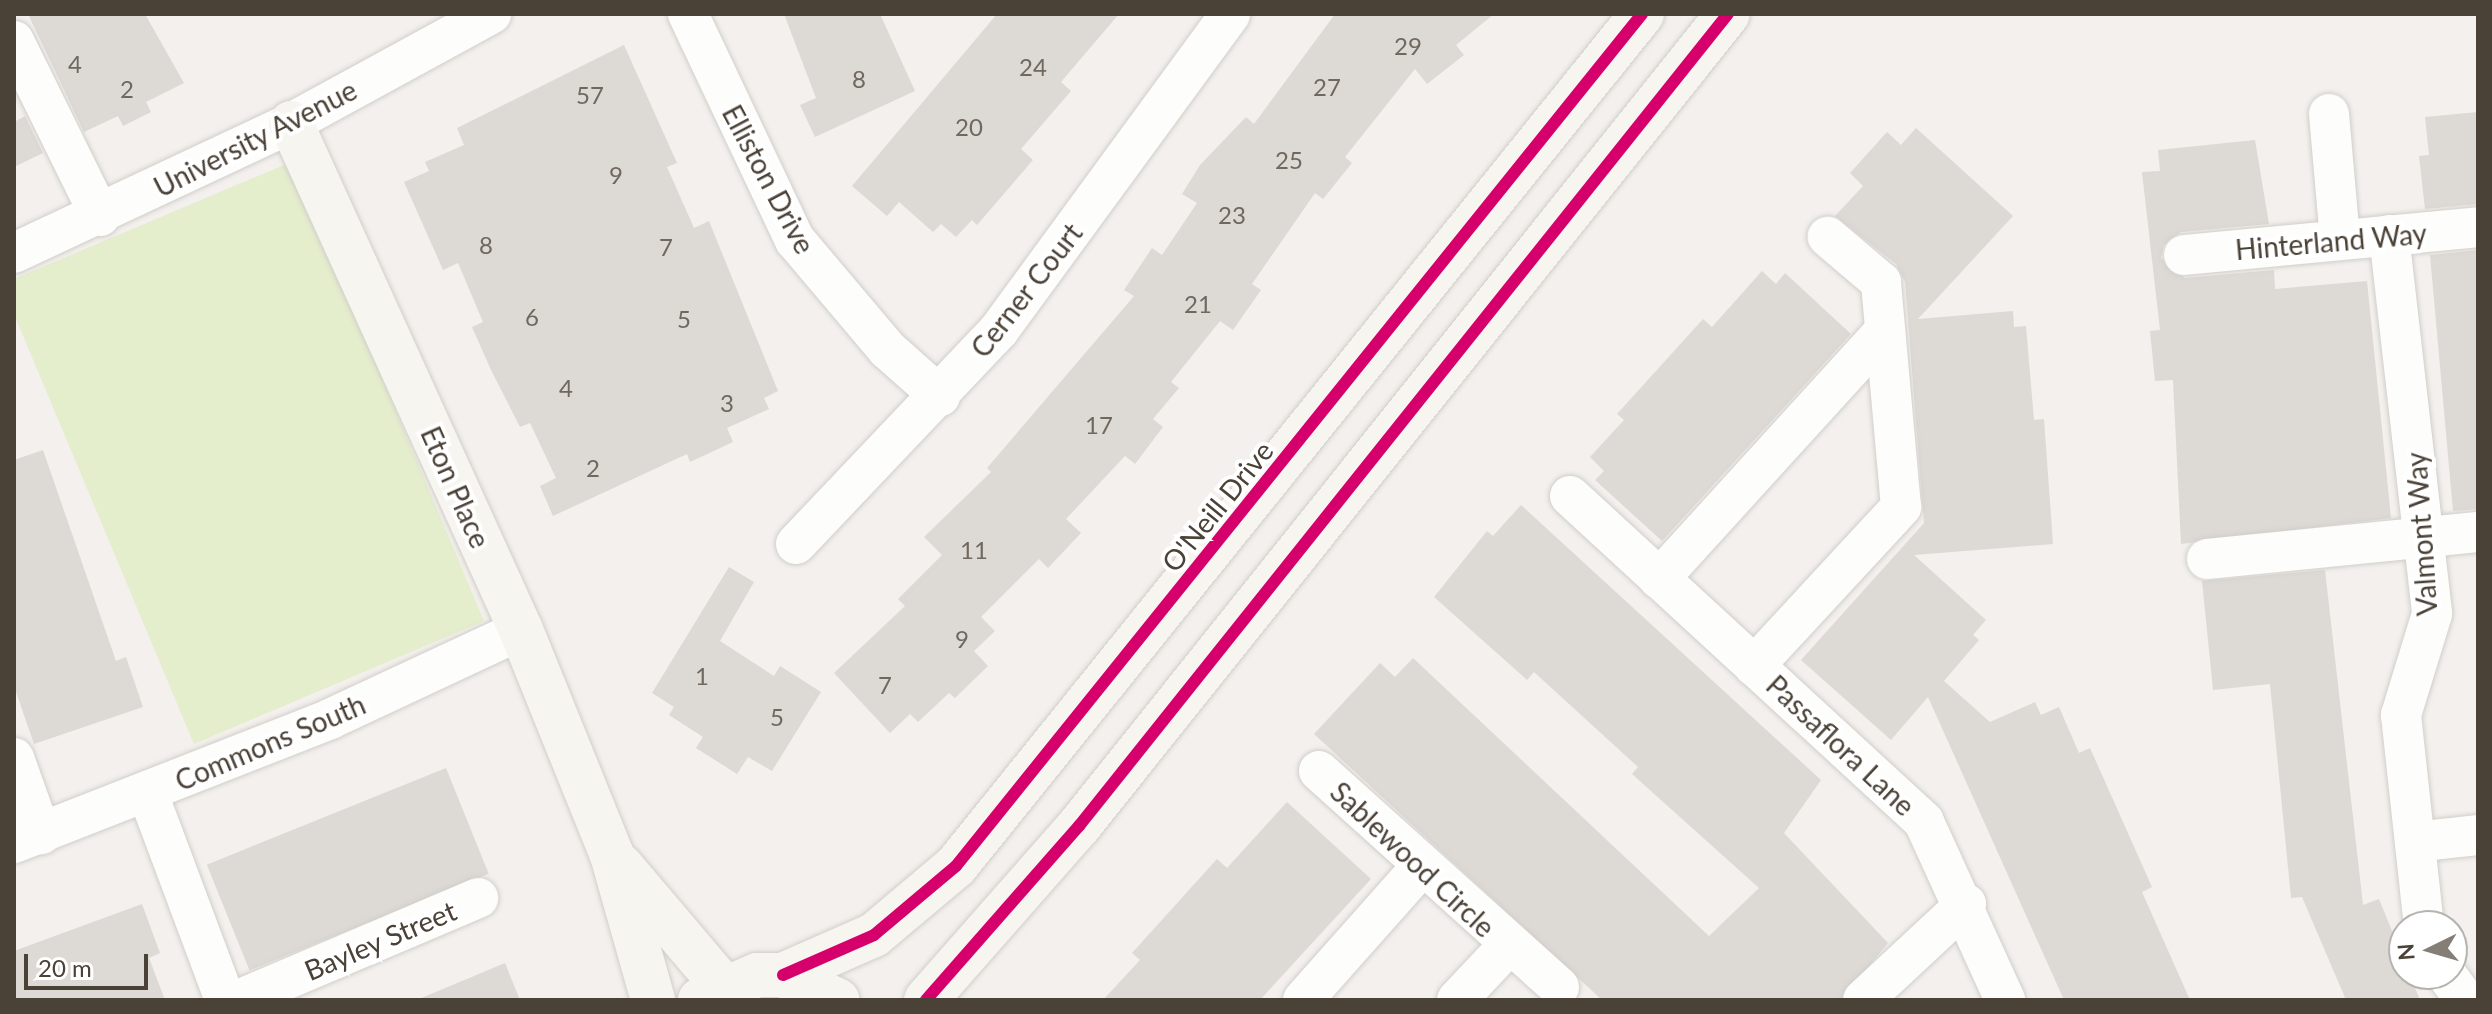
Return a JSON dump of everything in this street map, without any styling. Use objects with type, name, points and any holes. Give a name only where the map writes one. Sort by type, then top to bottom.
[{"type":"main road","name":"O'Neill Drive","points":[[711,992],[783,975],[874,935],[956,866],[1642,14]]},
{"type":"main road","points":[[926,1000],[1079,826],[1728,14]]},
{"type":"main road","name":"Eton Place","points":[[291,123],[521,630],[612,855],[653,1000]]},
{"type":"main road","name":"Eton Place","points":[[612,855],[711,992]]},
{"type":"main road","points":[[783,975],[837,1000]]},
{"type":"street","name":"University Avenue","points":[[14,253],[100,216],[291,123],[491,14]]},
{"type":"street","name":"Elliston Drive","points":[[688,14],[795,240],[887,349],[940,396]]},
{"type":"street","name":"Cerner Court","points":[[796,544],[940,396],[999,330],[1230,14]]},
{"type":"street","points":[[14,41],[100,216]]},
{"type":"street","points":[[2329,114],[2340,240]]},
{"type":"street","name":"Hinterland Way","points":[[2184,255],[2478,227]]},
{"type":"street","name":"Valmont Way","points":[[2389,235],[2427,537],[2432,614],[2401,715],[2422,910]]},
{"type":"street","name":"Passaflora Lane","points":[[1754,666],[1901,507],[1881,282],[1828,237]]},
{"type":"street","points":[[1659,579],[1885,331]]},
{"type":"street","name":"Passaflora Lane","points":[[1570,496],[1924,822],[1966,904],[2005,1000]]},
{"type":"street","points":[[2207,559],[2478,532]]},
{"type":"street","name":"Commons South","points":[[28,838],[148,794],[521,630]]},
{"type":"street","points":[[14,758],[28,838]]},
{"type":"street","name":"Sablewood Circle","points":[[1319,771],[1507,947],[1559,987]]},
{"type":"street","points":[[148,794],[225,1000]]},
{"type":"street","points":[[2415,842],[2478,835]]},
{"type":"street","points":[[1303,1000],[1421,867]]},
{"type":"street","name":"Bayley Street","points":[[238,1000],[478,898]]},
{"type":"street","points":[[1863,1000],[1966,904]]},
{"type":"street","name":"Sablewood Circle","points":[[1457,1000],[1507,947]]},
{"type":"green space","points":[[291,162],[484,621],[194,744],[14,314],[14,279]]},
{"type":"building","points":[[28,14],[145,14],[184,83],[146,102],[151,112],[123,126],[118,116],[84,132]]},
{"type":"building","points":[[784,14],[880,14],[915,91],[815,137],[800,105],[816,98]]},
{"type":"building","points":[[997,14],[1119,14],[1061,82],[1071,91],[1021,149],[1033,160],[977,225],[972,220],[956,237],[941,224],[933,232],[899,202],[887,216],[852,186]]},
{"type":"building","points":[[1335,14],[1494,14],[1456,45],[1464,55],[1427,84],[1415,69],[1345,157],[1352,163],[1323,199],[1315,193],[1252,284],[1261,290],[1233,330],[1220,321],[1171,382],[1179,388],[1153,419],[1163,427],[1135,464],[1125,456],[1066,519],[1081,533],[1048,568],[1039,559],[981,617],[995,631],[974,651],[988,666],[955,698],[949,693],[918,722],[910,714],[890,733],[834,673],[905,606],[898,599],[942,555],[924,537],[991,472],[987,468],[1134,296],[1124,290],[1152,248],[1162,255],[1197,203],[1182,194],[1200,165],[1246,117],[1254,124]]},
{"type":"building","points":[[624,45],[677,163],[667,167],[694,228],[709,221],[778,391],[764,398],[769,409],[727,428],[733,442],[690,462],[687,454],[553,516],[540,486],[556,478],[530,423],[520,427],[491,370],[472,327],[483,322],[458,263],[443,270],[404,182],[429,171],[425,162],[464,145],[457,128]]},
{"type":"building","points":[[2478,112],[2478,204],[2425,209],[2419,156],[2429,155],[2425,117]]},
{"type":"building","points":[[25,116],[43,153],[14,167],[14,122]]},
{"type":"building","points":[[1916,128],[2013,216],[1918,319],[2013,311],[2014,327],[2026,326],[2034,420],[2044,419],[2053,544],[1914,555],[1986,620],[1973,635],[1979,640],[1944,681],[1990,722],[2035,702],[2041,715],[2059,707],[2079,753],[2090,748],[2152,887],[2142,892],[2190,1000],[2064,1000],[1928,697],[1891,740],[1801,660],[1924,523],[1905,282],[1896,264],[1835,216],[1863,186],[1850,173],[1887,132],[1901,145]]},
{"type":"building","points":[[2255,140],[2269,224],[2181,232],[2164,245],[2161,258],[2185,278],[2274,270],[2275,289],[2367,281],[2391,518],[2181,544],[2173,380],[2155,381],[2150,331],[2160,330],[2142,172],[2160,171],[2158,150]]},
{"type":"building","points":[[2478,250],[2478,509],[2453,511],[2430,255]]},
{"type":"building","points":[[1762,271],[1776,284],[1785,273],[1851,334],[1662,541],[1595,480],[1604,471],[1590,457],[1624,420],[1617,414],[1703,319],[1712,327]]},
{"type":"building","points":[[43,450],[116,661],[126,657],[143,707],[34,744],[14,686],[14,460]]},
{"type":"building","points":[[1521,505],[1821,780],[1784,833],[1888,943],[1841,1000],[1602,1000],[1314,734],[1380,663],[1395,677],[1413,658],[1709,936],[1759,888],[1632,774],[1638,767],[1534,672],[1527,680],[1434,597],[1487,531],[1493,536]]},
{"type":"building","points":[[729,567],[754,582],[720,641],[774,676],[780,666],[821,692],[772,771],[748,757],[737,774],[696,748],[703,737],[669,715],[674,707],[652,693]]},
{"type":"building","points":[[2325,570],[2363,905],[2379,899],[2388,921],[2388,990],[2416,990],[2420,1000],[2346,1000],[2302,897],[2291,898],[2270,684],[2213,690],[2202,581]]},
{"type":"building","points":[[446,768],[489,874],[249,970],[207,865]]},
{"type":"building","points":[[1287,802],[1371,879],[1260,1000],[1103,1000],[1140,960],[1132,953],[1217,859],[1227,868]]},
{"type":"building","points":[[142,904],[160,953],[149,958],[165,1000],[14,1000],[14,951]]},
{"type":"building","points":[[505,963],[520,1000],[419,1000],[419,999]]},
{"type":"cycle path","points":[[783,975],[874,935],[956,866],[1642,14]]},
{"type":"cycle path","points":[[926,1000],[1079,826],[1728,14]]}]
